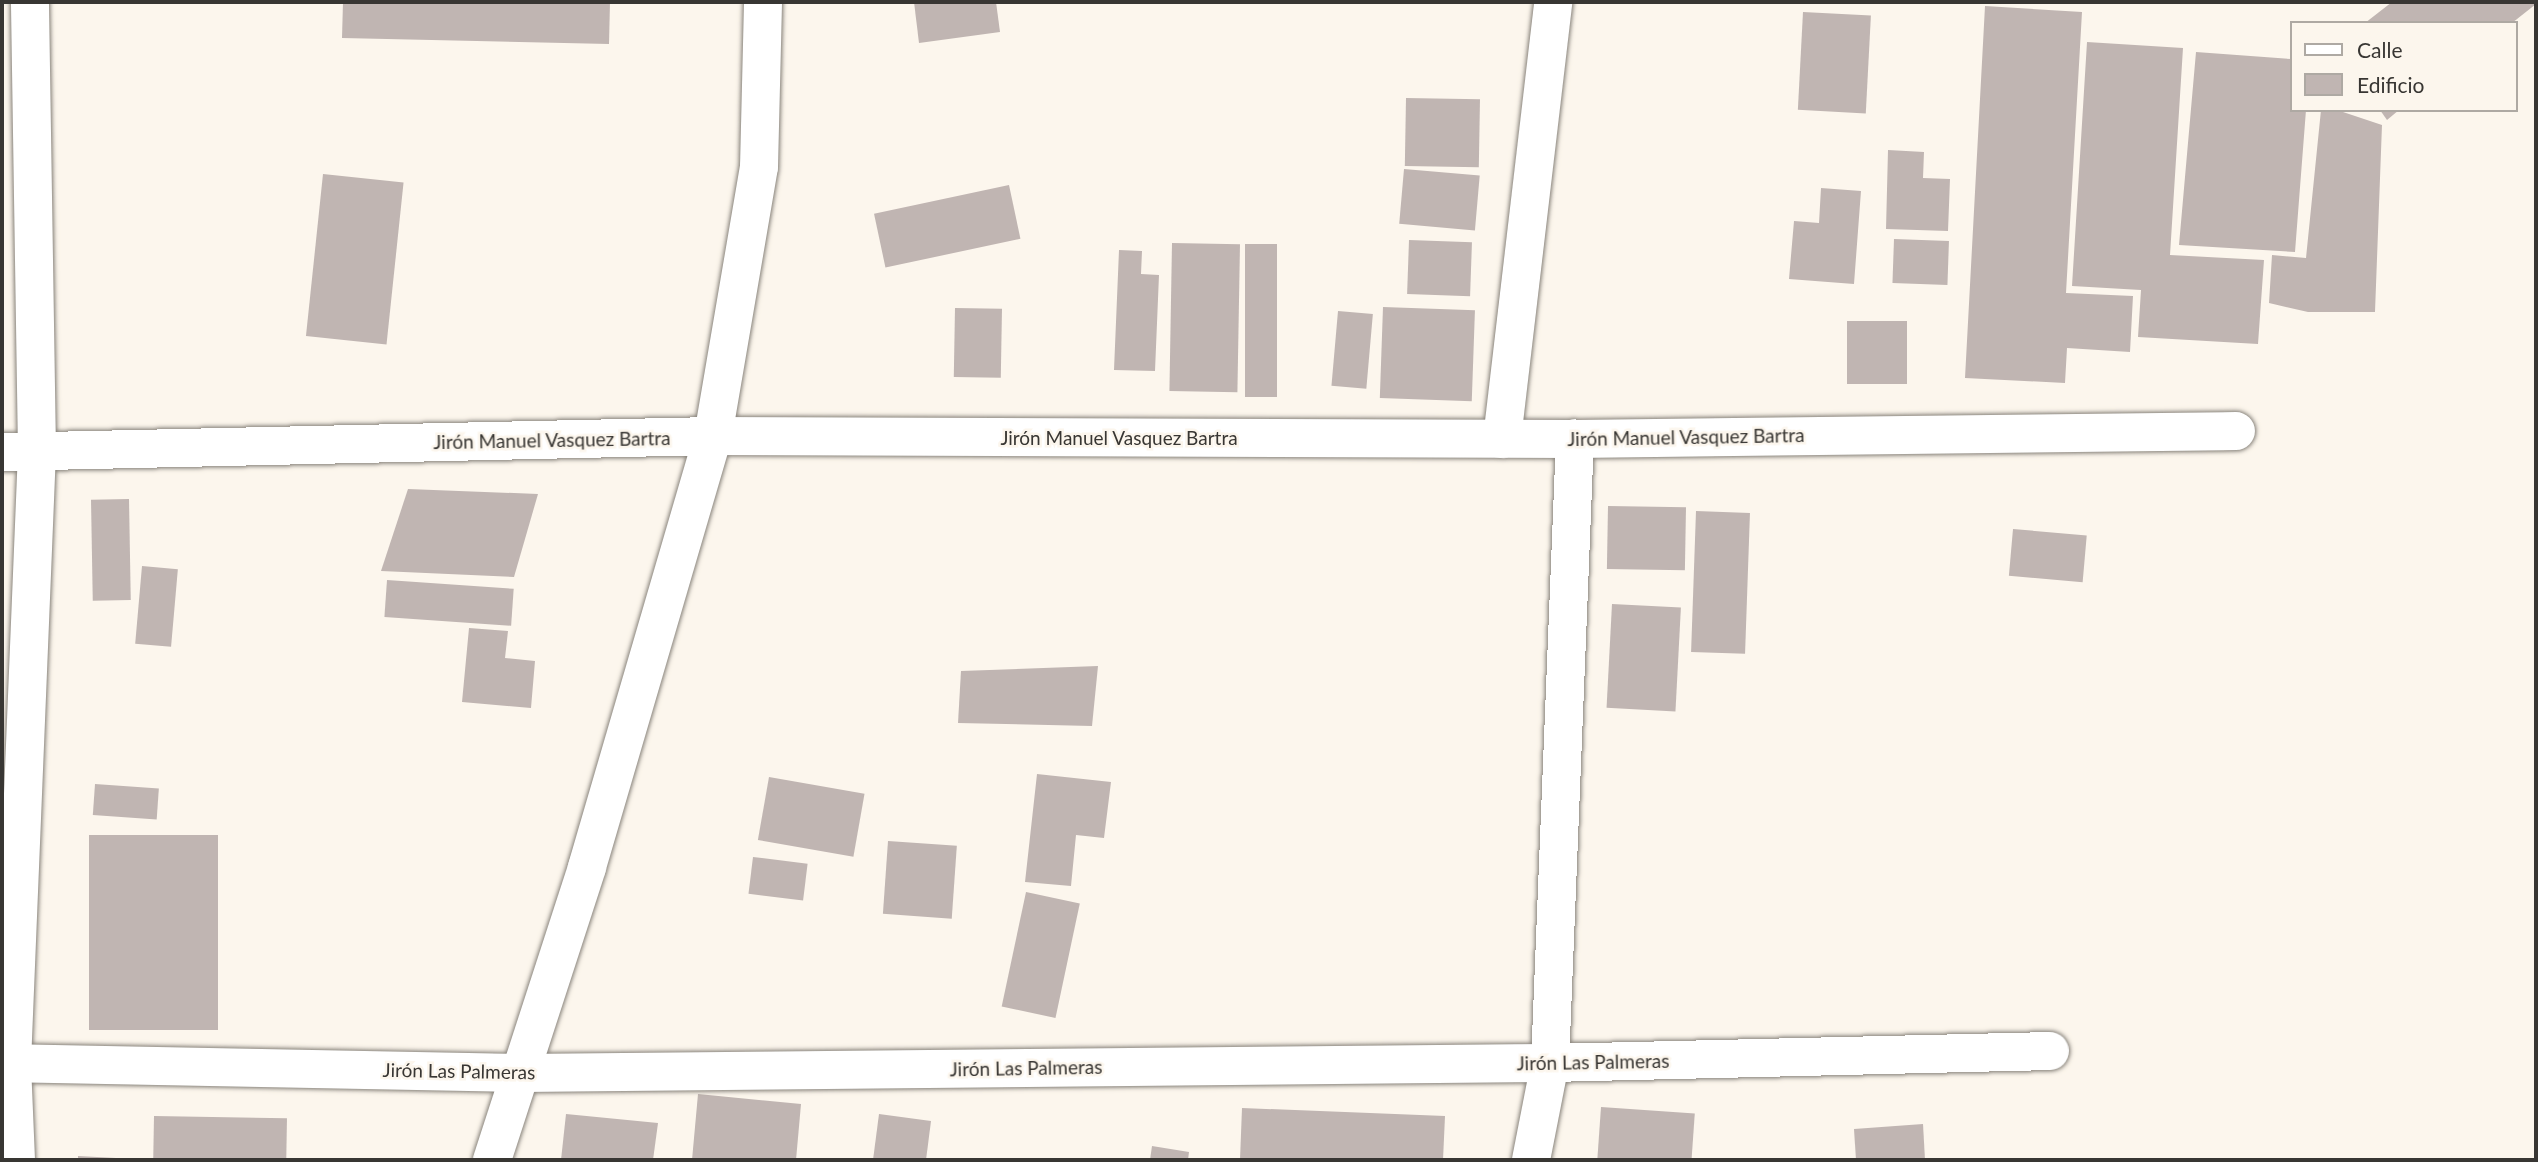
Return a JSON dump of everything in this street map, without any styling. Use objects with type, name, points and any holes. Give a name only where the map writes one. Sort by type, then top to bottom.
[{"type":"main road","points":[[16,1160],[7,1063],[30,2]]},
{"type":"main road","points":[[492,1160],[522,1073],[713,436],[759,167],[763,2]]},
{"type":"main road","points":[[1502,439],[1553,2]]},
{"type":"main road","name":"Jirón Manuel Vasquez Bartra","points":[[20,451],[713,436],[1575,439],[2236,431]]},
{"type":"main road","points":[[1531,1160],[1549,1063],[1575,439]]},
{"type":"main road","name":"Jirón Las Palmeras","points":[[7,1063],[522,1073],[1549,1063],[2050,1051]]},
{"type":"building","points":[[343,2],[610,2],[609,44],[342,38]]},
{"type":"building","points":[[914,2],[996,2],[1000,32],[919,43]]},
{"type":"building","points":[[2392,2],[2536,2],[2515,21],[2368,21]]},
{"type":"building","points":[[1985,6],[2082,12],[2066,293],[2133,296],[2130,352],[2067,348],[2065,383],[1965,378]]},
{"type":"building","points":[[1803,12],[1871,16],[1866,113],[1798,110]]},
{"type":"building","points":[[2087,42],[2183,48],[2170,255],[2264,260],[2258,344],[2138,337],[2141,290],[2072,286]]},
{"type":"building","points":[[2196,52],[2290,59],[2290,112],[2306,112],[2295,252],[2179,245]]},
{"type":"building","points":[[1406,98],[1480,99],[1479,167],[1405,166]]},
{"type":"building","points":[[2321,112],[2343,112],[2382,125],[2375,312],[2308,312],[2269,303],[2272,255],[2306,258]]},
{"type":"building","points":[[2381,112],[2397,112],[2387,120]]},
{"type":"building","points":[[1888,150],[1924,152],[1923,178],[1950,179],[1948,231],[1886,229]]},
{"type":"building","points":[[1404,169],[1480,176],[1475,230],[1399,224]]},
{"type":"building","points":[[323,174],[404,182],[387,345],[306,336]]},
{"type":"building","points":[[1009,185],[1020,239],[885,267],[874,214]]},
{"type":"building","points":[[1821,188],[1861,191],[1854,284],[1789,279],[1794,221],[1819,223]]},
{"type":"building","points":[[1894,239],[1949,241],[1947,285],[1892,283]]},
{"type":"building","points":[[1409,240],[1472,242],[1470,296],[1407,294]]},
{"type":"building","points":[[1172,243],[1240,244],[1237,392],[1169,391]]},
{"type":"building","points":[[1245,244],[1277,244],[1277,397],[1245,397]]},
{"type":"building","points":[[1119,250],[1142,251],[1141,274],[1159,275],[1155,371],[1114,370]]},
{"type":"building","points":[[1383,307],[1475,310],[1472,401],[1380,398]]},
{"type":"building","points":[[955,308],[1002,309],[1001,378],[954,377]]},
{"type":"building","points":[[1338,311],[1373,314],[1366,389],[1331,386]]},
{"type":"building","points":[[1847,321],[1907,321],[1907,384],[1847,384]]},
{"type":"building","points":[[408,489],[538,494],[514,577],[381,571]]},
{"type":"building","points":[[129,499],[131,600],[93,601],[91,500]]},
{"type":"building","points":[[1608,506],[1686,507],[1685,570],[1607,569]]},
{"type":"building","points":[[1696,511],[1750,513],[1745,654],[1691,652]]},
{"type":"building","points":[[2013,529],[2087,535],[2083,582],[2009,576]]},
{"type":"building","points":[[142,566],[178,569],[171,647],[135,644]]},
{"type":"building","points":[[387,580],[514,589],[511,626],[384,617]]},
{"type":"building","points":[[1612,604],[1681,608],[1675,711],[1607,708]]},
{"type":"building","points":[[469,628],[508,631],[505,658],[535,661],[531,708],[462,702]]},
{"type":"building","points":[[1098,666],[1092,726],[958,723],[961,671]]},
{"type":"building","points":[[1037,774],[1111,782],[1104,838],[1076,835],[1071,886],[1025,882]]},
{"type":"building","points":[[769,777],[865,794],[853,857],[758,840]]},
{"type":"building","points":[[95,784],[159,788],[157,819],[93,815]]},
{"type":"building","points":[[89,835],[218,835],[218,1030],[89,1030]]},
{"type":"building","points":[[888,841],[957,846],[952,919],[883,914]]},
{"type":"building","points":[[753,857],[808,864],[803,900],[748,894]]},
{"type":"building","points":[[1026,892],[1080,903],[1055,1018],[1002,1006]]},
{"type":"building","points":[[698,1094],[801,1104],[796,1160],[692,1160]]},
{"type":"building","points":[[1601,1107],[1695,1114],[1692,1160],[1597,1160]]},
{"type":"building","points":[[1242,1108],[1445,1116],[1443,1160],[1240,1160]]},
{"type":"building","points":[[566,1114],[658,1123],[653,1160],[561,1160]]},
{"type":"building","points":[[879,1114],[931,1121],[926,1160],[873,1160]]},
{"type":"building","points":[[154,1116],[287,1118],[286,1160],[153,1160]]},
{"type":"building","points":[[1923,1124],[1925,1160],[1856,1160],[1854,1129]]},
{"type":"building","points":[[1152,1146],[1189,1152],[1188,1160],[1150,1160]]},
{"type":"building","points":[[78,1156],[116,1158],[116,1160],[78,1160]]}]
